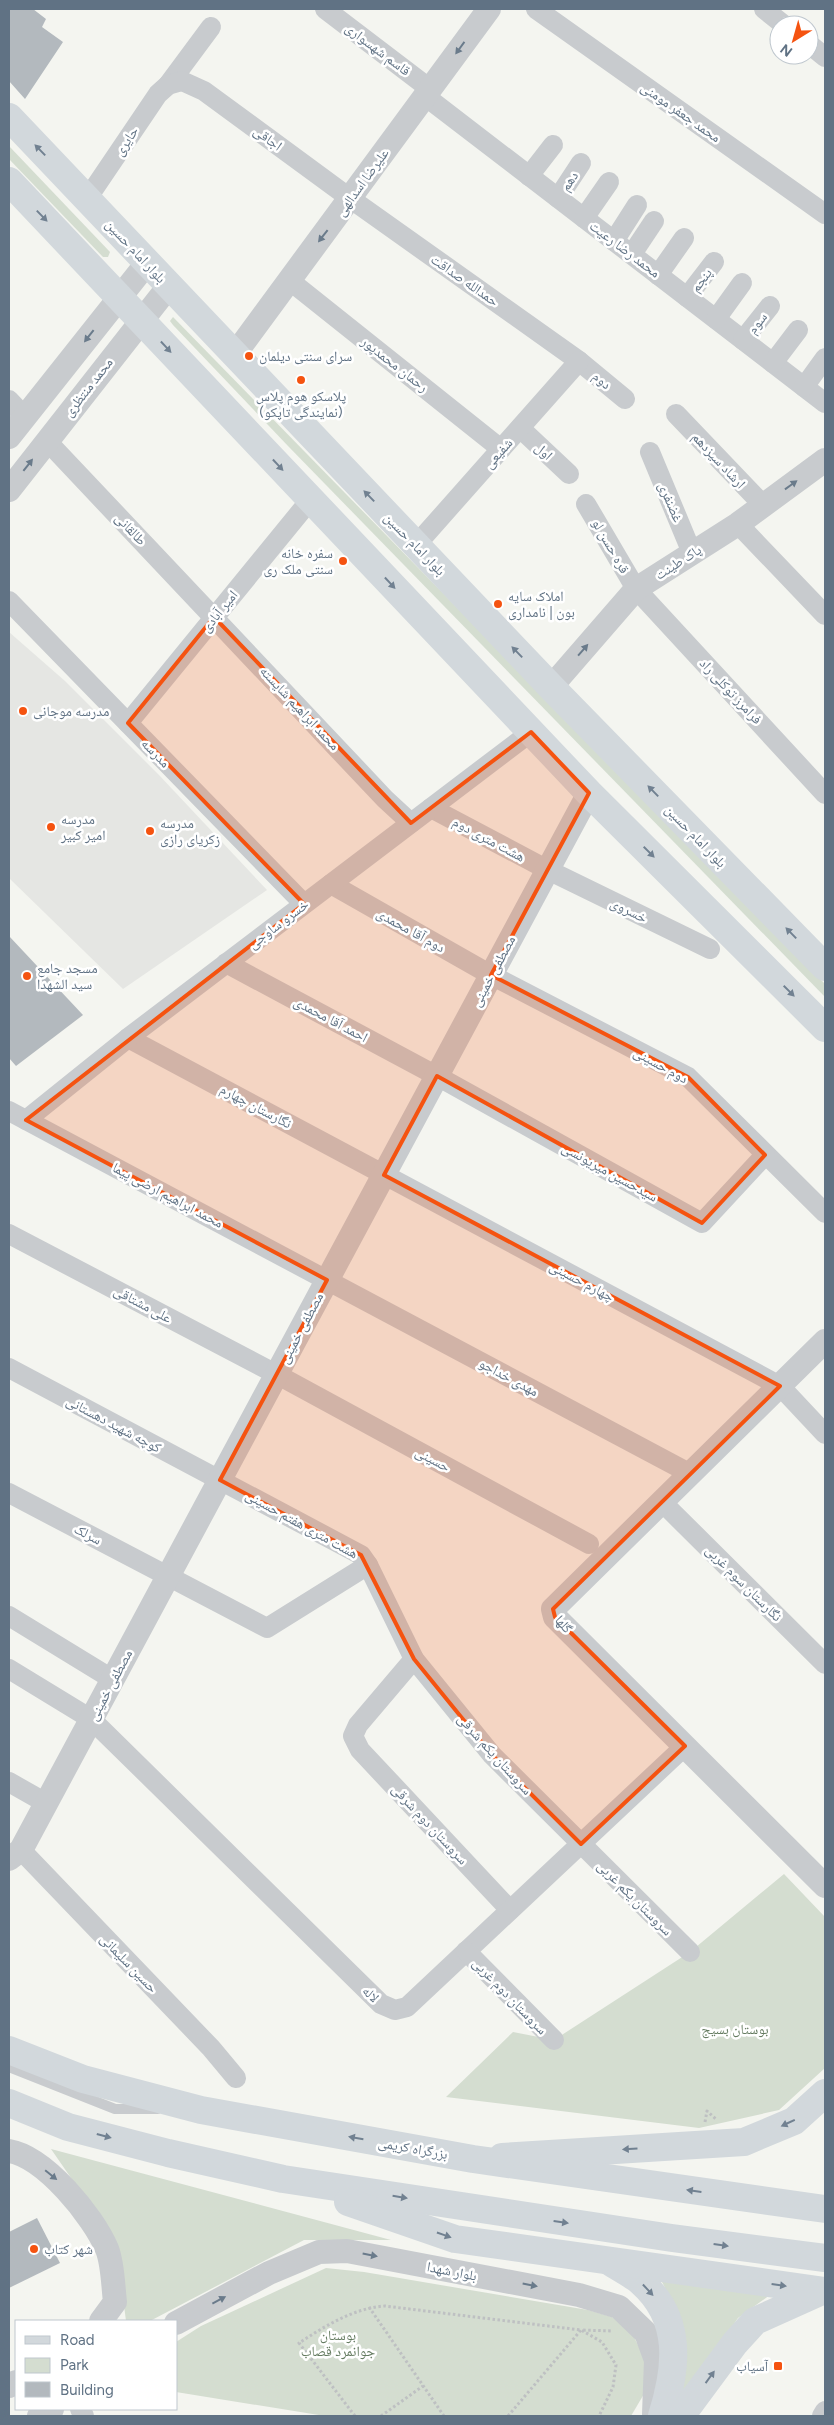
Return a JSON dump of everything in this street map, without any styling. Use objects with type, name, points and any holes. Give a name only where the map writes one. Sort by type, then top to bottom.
[{"type":"main road","name":"بلوار امام حسین","points":[[9,117],[551,687],[825,967]]},
{"type":"main road","points":[[9,181],[589,793],[825,1028]]},
{"type":"main road","name":"بزرگراه کریمی","points":[[9,2050],[83,2079],[201,2110],[473,2159],[825,2209]]},
{"type":"main road","points":[[473,2159],[744,2142],[794,2121],[825,2093]]},
{"type":"main road","points":[[9,2103],[68,2126]]},
{"type":"main road","points":[[9,2112],[168,2153],[283,2179],[672,2238],[825,2258]]},
{"type":"main road","points":[[283,2179],[455,2239],[823,2291]]},
{"type":"main road","points":[[742,2198],[794,2190],[825,2190]]},
{"type":"main road","points":[[609,2261],[641,2282],[660,2302],[672,2327],[675,2355],[662,2416]]},
{"type":"main road","points":[[681,2416],[735,2343],[755,2322],[823,2291]]},
{"type":"street","name":"قاسم شهسواری","points":[[325,9],[427,93]]},
{"type":"street","name":"علیرضا اسدالهی","points":[[235,354],[351,199],[489,9]]},
{"type":"street","name":"محمد جعفر مومنی","points":[[536,9],[825,214]]},
{"type":"street","name":"حایری","points":[[87,200],[158,94],[175,83],[211,27]]},
{"type":"street","name":"اجاقی","points":[[175,83],[204,91],[351,199]]},
{"type":"street","name":"محمد رضا رعیت","points":[[427,93],[529,176],[825,402]]},
{"type":"street","points":[[529,176],[553,145]]},
{"type":"street","name":"دهم","points":[[558,198],[581,163]]},
{"type":"street","points":[[584,218],[609,182]]},
{"type":"street","name":"حمدالله صداقت","points":[[351,199],[579,361]]},
{"type":"street","points":[[614,241],[637,205]]},
{"type":"street","points":[[632,254],[654,221]]},
{"type":"street","points":[[658,275],[684,238]]},
{"type":"street","name":"پنجم","points":[[687,297],[714,262]]},
{"type":"street","points":[[9,437],[17,408],[68,363],[147,263]]},
{"type":"street","name":"رحمان محمدپور","points":[[289,280],[501,449]]},
{"type":"street","points":[[716,319],[742,283]]},
{"type":"street","name":"محمد منتظری","points":[[9,490],[90,384],[169,286]]},
{"type":"street","name":"سوم","points":[[743,340],[770,306]]},
{"type":"street","points":[[773,363],[798,330]]},
{"type":"street","points":[[804,387],[825,358]]},
{"type":"street","name":"دوم","points":[[579,361],[625,399]]},
{"type":"street","name":"شفیعی","points":[[416,545],[579,361]]},
{"type":"street","points":[[68,363],[90,384]]},
{"type":"street","name":"ارشاد سیزدهم","points":[[676,414],[763,506]]},
{"type":"street","name":"اول","points":[[520,428],[569,474]]},
{"type":"street","name":"طالقانی","points":[[47,441],[214,617]]},
{"type":"street","name":"غضنفری","points":[[650,452],[692,553]]},
{"type":"street","name":"پاک طینت","points":[[551,687],[636,589],[738,524],[825,460]]},
{"type":"street","name":"امیر آبادی","points":[[128,723],[311,499]]},
{"type":"street","name":"قره حسن لو","points":[[586,504],[636,589]]},
{"type":"street","points":[[738,524],[825,615]]},
{"type":"street","name":"فرامرز توکلی راد","points":[[636,589],[825,794]]},
{"type":"street","name":"مدرسه","points":[[9,601],[304,904]]},
{"type":"street","name":"محمد ابراهیم شایسته","points":[[214,617],[385,799],[411,824]]},
{"type":"street","name":"خسرو ساوجی","points":[[17,1115],[128,1038],[532,732]]},
{"type":"street","name":"مصطفی خمینی","points":[[15,1854],[46,1803],[589,793]]},
{"type":"street","name":"هشت متری دوم","points":[[431,808],[548,870]]},
{"type":"street","name":"خسروی","points":[[548,870],[710,949]]},
{"type":"street","name":"دوم آقا محمدی","points":[[330,884],[491,975]]},
{"type":"street","name":"احمد آقا محمدی","points":[[226,963],[437,1076]]},
{"type":"street","name":"دوم حسینی","points":[[491,975],[688,1078],[765,1156],[825,1213]]},
{"type":"street","name":"نگارستان چهارم","points":[[128,1038],[384,1175]]},
{"type":"street","name":"سیدحسین میریونسی","points":[[437,1076],[702,1222],[765,1156]]},
{"type":"street","name":"محمد ابراهیم ارضی پیما","points":[[17,1115],[327,1280]]},
{"type":"street","name":"چهارم حسینی","points":[[384,1175],[780,1386],[825,1434]]},
{"type":"street","name":"علی مشتاقی","points":[[9,1234],[276,1374]]},
{"type":"street","name":"مهدی خداجو","points":[[327,1280],[691,1474]]},
{"type":"street","name":"گلها","points":[[825,1341],[553,1610],[556,1617],[825,1886]]},
{"type":"street","name":"کوچه شهید دهستانی","points":[[9,1368],[220,1480]]},
{"type":"street","name":"حسینی","points":[[276,1374],[589,1544]]},
{"type":"street","name":"هشت متری هفتم حسینی","points":[[220,1480],[348,1546],[361,1555],[368,1565],[414,1659]]},
{"type":"street","name":"سرلک","points":[[9,1493],[267,1628],[368,1565]]},
{"type":"street","name":"نگارستان سوم غربی","points":[[662,1502],[825,1664]]},
{"type":"street","points":[[9,1616],[112,1679]]},
{"type":"street","name":"سروستان دوم شرقی","points":[[414,1659],[358,1725],[353,1736],[360,1750],[510,1910]]},
{"type":"street","name":"سروستان یکم شرقی","points":[[414,1659],[492,1755],[581,1844]]},
{"type":"street","name":"لاله","points":[[9,1670],[91,1719],[381,2004],[395,2010],[407,2006],[685,1746]]},
{"type":"street","points":[[9,1782],[46,1803]]},
{"type":"street","name":"سروستان یکم غربی","points":[[581,1844],[690,1952]]},
{"type":"street","name":"حسین سلیمانی","points":[[15,1854],[211,2048],[236,2078]]},
{"type":"street","name":"سروستان دوم غربی","points":[[466,1951],[554,2040]]},
{"type":"street","points":[[9,2150],[52,2174],[81,2208],[107,2250],[115,2302],[101,2320]]},
{"type":"street","name":"بلوار شهدا","points":[[178,2322],[269,2273],[319,2252],[348,2251],[578,2295],[619,2307],[646,2333],[656,2360],[654,2416]]},
{"type":"street","points":[[39,2416],[50,2410]]},
{"type":"street","points":[[822,2416],[825,2411]]},
{"type":"lane","points":[[9,2067],[115,2109],[201,2110]]},
{"type":"path","points":[[356,2416],[299,2343],[322,2328],[368,2307],[385,2306],[581,2330],[618,2332]]},
{"type":"path","points":[[368,2307],[444,2416]]},
{"type":"path","points":[[508,2416],[581,2330]]},
{"type":"path","points":[[581,2330],[602,2342],[616,2365],[613,2387],[599,2416]]},
{"type":"path","points":[[381,2416],[423,2386]]},
{"type":"highlighted area","points":[[214,617],[411,823],[531,732],[589,793],[491,975],[688,1077],[765,1155],[702,1223],[437,1076],[384,1175],[780,1386],[553,1609],[555,1617],[685,1746],[581,1844],[492,1755],[414,1659],[361,1555],[220,1480],[327,1280],[26,1120],[304,904],[128,723]]},
{"type":"shaded area","points":[[9,632],[65,681],[159,775],[267,890],[123,989],[9,878]]},
{"type":"green space","points":[[9,146],[110,252],[108,257],[103,257],[9,159]]},
{"type":"green space","points":[[173,317],[825,984],[825,997],[288,446],[173,325],[170,321]]},
{"type":"green space","name":"بوستان بسیج","points":[[784,1874],[825,1917],[825,2068],[779,2110],[699,2128],[446,2097],[513,2032],[554,2040],[690,1952]]},
{"type":"green space","points":[[51,2149],[391,2240],[304,2240],[152,2320],[126,2320],[116,2243]]},
{"type":"green space","name":"بوستان جوانمرد قصاب","points":[[326,2268],[364,2272],[588,2310],[612,2317],[630,2329],[650,2369],[644,2394],[631,2416],[325,2416],[178,2392],[178,2341],[201,2326]]},
{"type":"green space","points":[[661,2280],[770,2295],[738,2318],[672,2416],[678,2313]]},
{"type":"building","points":[[9,9],[33,9],[46,19],[42,27],[63,42],[25,99],[9,81]]},
{"type":"building","name":"مسجد جامع سید الشهدا","points":[[9,936],[83,1015],[16,1066],[9,1058]]},
{"type":"building","name":"شهر کتاب","points":[[37,2218],[60,2263],[9,2288],[9,2232]]},
{"type":"place","name":"سرای سنتی دیلمان","points":[[249,356]]},
{"type":"place","name":"پلاسکو هوم پلاس (نمایندگی تاپکو)","points":[[301,380]]},
{"type":"place","name":"سفره خانه سنتی ملک ری","points":[[343,561]]},
{"type":"place","name":"املاک سایه بون | نامداری","points":[[498,604]]},
{"type":"place","name":"مدرسه موجانی","points":[[23,711]]},
{"type":"place","name":"مدرسه امیر کبیر","points":[[51,827]]},
{"type":"place","name":"مدرسه زکریای رازی","points":[[150,831]]},
{"type":"place","name":"مسجد جامع سید الشهدا","points":[[27,976]]},
{"type":"place","name":"شهر کتاب","points":[[34,2249]]},
{"type":"place","name":"آسیاب","points":[[778,2366]]}]
